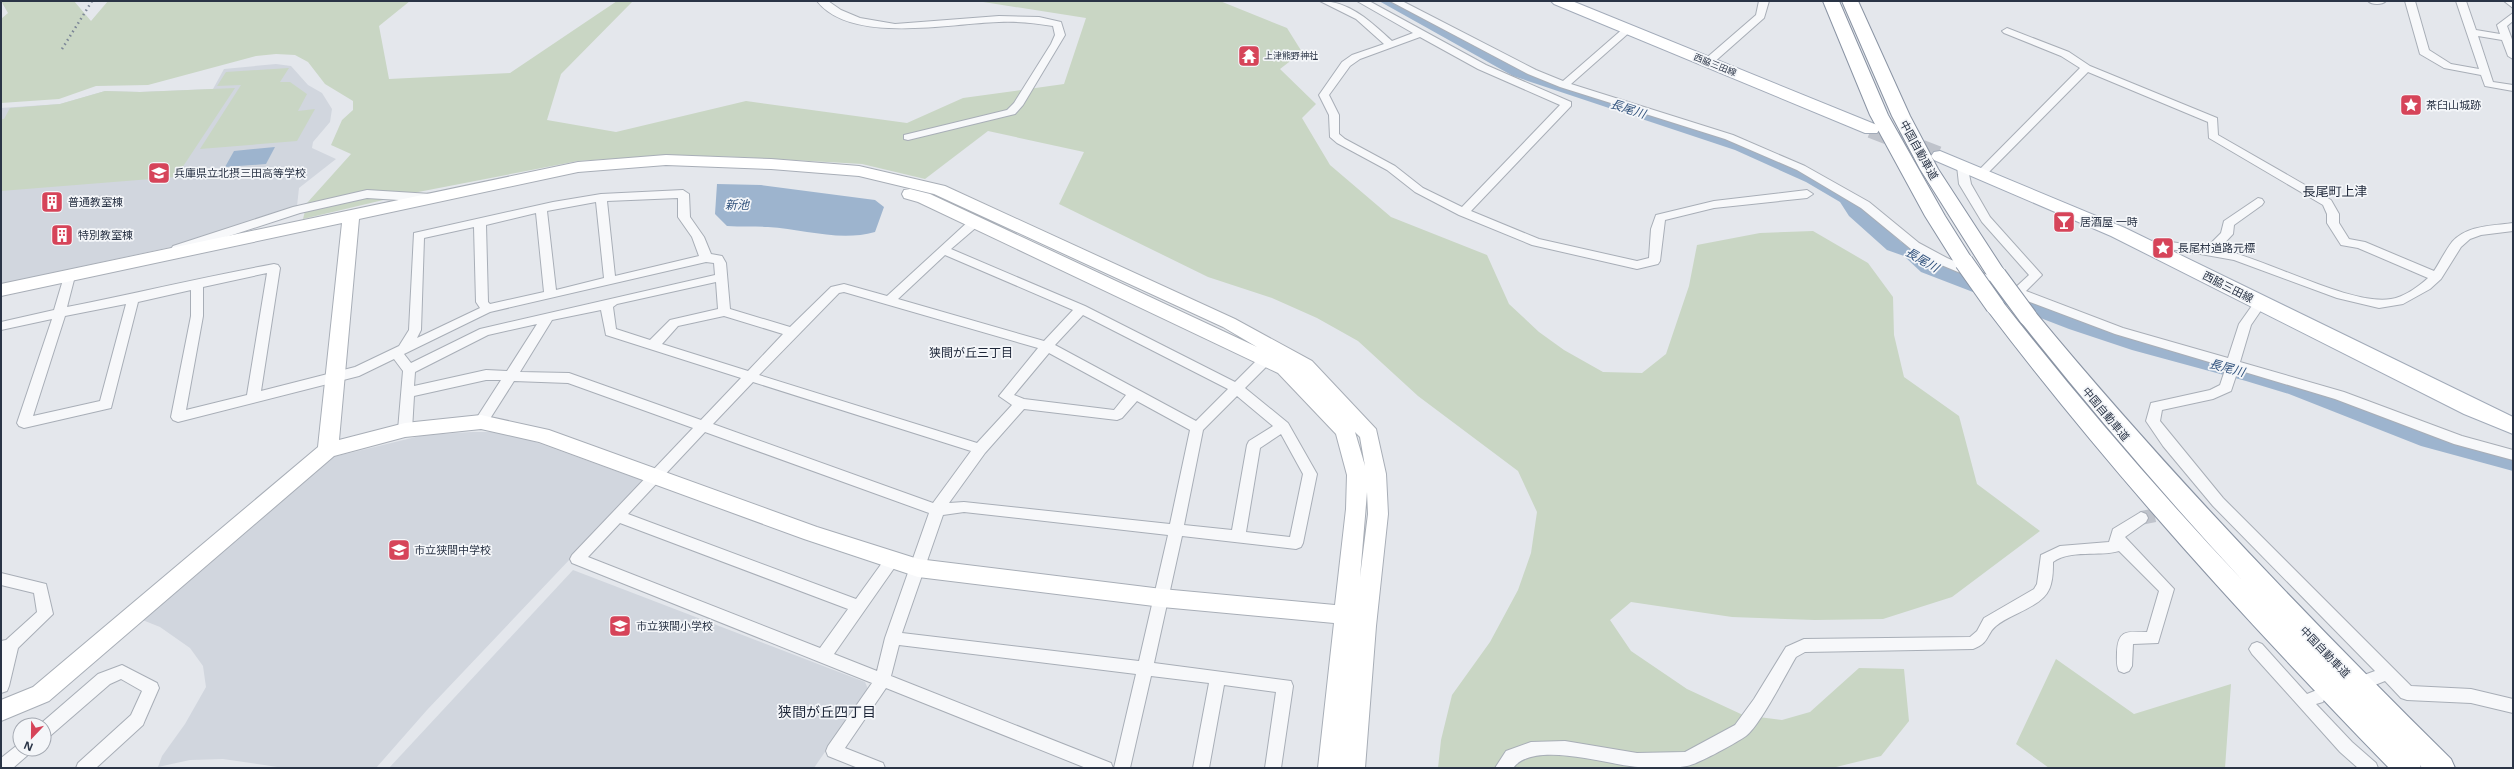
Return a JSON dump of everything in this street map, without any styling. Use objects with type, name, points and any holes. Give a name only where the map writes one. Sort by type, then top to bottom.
[{"type":"highway","name":"中国自動車道","points":[[1831,1],[1879,115],[1935,216],[1964,262],[1995,306],[2070,403],[2211,565],[2407,768]]},
{"type":"highway","name":"中国自動車道","points":[[1850,1],[1901,116],[1929,169],[1997,275],[2028,317],[2094,401],[2232,554],[2337,665],[2441,768]]},
{"type":"main road","name":"西脇三田線","points":[[1559,1],[1871,129]]},
{"type":"main road","name":"西脇三田線","points":[[1940,156],[2148,246],[2260,303],[2513,426]]},
{"type":"street","points":[[822,1],[843,15],[880,25],[895,27],[1017,20],[1042,20],[1058,24],[1060,34],[1056,44],[1018,105],[1011,112],[908,137]]},
{"type":"street","points":[[1325,1],[1359,17],[1391,45]]},
{"type":"street","points":[[1362,1],[1482,67],[1568,104],[1463,212]]},
{"type":"street","points":[[1395,1],[1491,52],[1564,85],[1729,137],[1770,154],[1837,187],[1866,205],[1915,246],[1943,261],[2017,292],[2119,332],[2339,395],[2459,440],[2513,455]]},
{"type":"street","points":[[1708,62],[1760,16],[1764,1]]},
{"type":"street","points":[[2373,1],[2381,1]]},
{"type":"street","points":[[2410,1],[2424,52],[2448,66],[2485,73]]},
{"type":"street","points":[[2461,1],[2489,84],[2513,88]]},
{"type":"street","points":[[2509,1],[2513,5]]},
{"type":"street","points":[[2513,16],[2502,25],[2513,56]]},
{"type":"street","points":[[1564,85],[1628,29]]},
{"type":"street","points":[[2007,31],[2066,54],[2086,68],[2213,120],[2213,136],[2327,203],[2333,214],[2333,223],[2346,242],[2361,245],[2436,277]]},
{"type":"street","points":[[2471,32],[2507,38]]},
{"type":"street","points":[[1420,34],[1356,57],[1346,64],[1324,95],[1334,115],[1334,135],[1341,141],[1391,168],[1419,190],[1463,212],[1536,242],[1637,265],[1654,261],[1658,250],[1656,230],[1660,218],[1677,212],[1720,204],[1807,194]]},
{"type":"street","points":[[1981,174],[2086,68]]},
{"type":"street","points":[[1,290],[68,280],[351,220],[432,198],[578,167],[666,160],[771,164],[859,171],[939,190],[1229,323],[1305,366],[1369,434],[1376,474],[1378,514],[1366,617],[1354,768]]},
{"type":"street","points":[[1963,166],[1965,184],[1986,219],[2036,275],[2017,292]]},
{"type":"street","points":[[144,259],[574,178],[657,169],[856,178],[924,198],[1285,368],[1345,431],[1357,475],[1356,509],[1330,768]]},
{"type":"street","points":[[399,352],[414,330],[418,236],[541,209],[601,198],[683,194],[684,217],[698,237],[706,258]]},
{"type":"street","points":[[1,299],[144,259],[297,210],[360,196],[432,198]]},
{"type":"street","points":[[601,198],[610,281]]},
{"type":"street","points":[[2210,250],[2227,234],[2228,224],[2258,202]]},
{"type":"street","points":[[541,209],[550,295]]},
{"type":"street","points":[[328,450],[351,220]]},
{"type":"street","points":[[480,222],[482,302],[487,309]]},
{"type":"street","points":[[889,301],[975,222]]},
{"type":"street","points":[[2148,246],[2156,244],[2210,250],[2275,269],[2350,297],[2384,304],[2413,294],[2436,277],[2448,256],[2464,238],[2472,233],[2513,228]]},
{"type":"street","points":[[406,393],[486,375],[512,374],[569,378],[936,510],[964,507],[1296,543],[1310,474],[1283,426],[1236,388],[1081,309],[943,250]]},
{"type":"street","points":[[197,283],[197,316],[178,417],[359,371],[487,309],[706,258],[718,259],[722,277],[724,312]]},
{"type":"street","points":[[1,326],[62,310],[133,299],[197,283],[274,268],[254,398]]},
{"type":"street","points":[[409,370],[484,332],[607,305],[614,301],[722,277]]},
{"type":"street","points":[[68,280],[62,310],[54,329],[40,382],[24,423],[106,405],[133,299]]},
{"type":"street","points":[[1104,768],[823,658],[577,559],[793,332],[835,290],[844,288],[1047,346],[1197,428]]},
{"type":"street","points":[[2260,303],[2245,324],[2235,365],[2226,388],[2213,394],[2156,406],[2153,421],[2164,439],[2199,476],[2211,504],[2407,693],[2471,696],[2513,706]]},
{"type":"street","points":[[607,305],[610,332],[980,449]]},
{"type":"street","points":[[1081,309],[1047,346],[1006,396],[1021,404],[1117,415],[1135,394]]},
{"type":"street","points":[[653,345],[674,323],[724,312],[793,332]]},
{"type":"street","points":[[481,422],[548,317]]},
{"type":"street","points":[[399,352],[409,370],[406,393],[405,430]]},
{"type":"street","points":[[1122,768],[1162,598],[1197,428],[1266,359]]},
{"type":"street","points":[[877,768],[834,751],[882,681],[893,638],[936,517],[936,510],[980,449],[1021,404]]},
{"type":"street","points":[[1,711],[40,694],[328,450],[405,430],[481,422],[542,435],[811,533],[918,568],[1162,598],[1366,617]]},
{"type":"street","points":[[1238,537],[1254,445],[1283,426]]},
{"type":"street","points":[[618,516],[859,607]]},
{"type":"street","points":[[1503,768],[1512,756],[1531,749],[1565,748],[1638,760],[1664,761],[1687,759],[1741,730],[1760,704],[1791,652],[1804,646],[1839,644],[1973,643],[1983,635],[1990,622],[2039,592],[2044,584],[2046,559],[2051,554],[2084,549],[2103,550],[2116,546],[2118,533],[2141,518]]},
{"type":"street","points":[[2117,539],[2167,589],[2153,638],[2130,638],[2125,641],[2124,666]]},
{"type":"street","points":[[823,658],[892,560]]},
{"type":"street","points":[[1,579],[41,588],[45,614],[6,646],[1,686]]},
{"type":"street","points":[[893,638],[1285,686],[1273,768]]},
{"type":"street","points":[[2257,649],[2311,699],[2346,747],[2370,768]]},
{"type":"street","points":[[52,724],[104,679],[122,672],[151,688],[137,720],[84,768]]},
{"type":"street","points":[[2370,680],[2387,673]]},
{"type":"street","points":[[1201,768],[1218,678]]},
{"type":"street","points":[[1,768],[14,757]]},
{"type":"shaded area","name":"兵庫県立北摂三田高等学校","points":[[276,64],[291,66],[308,85],[322,93],[332,109],[330,122],[313,142],[312,148],[336,159],[299,188],[297,206],[171,247],[1,284],[1,108],[60,104],[105,91],[140,92],[213,89],[224,69]]},
{"type":"shaded area","name":"市立狭間中学校","points":[[472,432],[507,432],[644,481],[427,710],[376,768],[284,768],[223,759],[190,760],[158,767],[162,756],[185,724],[206,687],[203,666],[190,648],[160,627],[140,619],[329,458],[424,435]]},
{"type":"shaded area","name":"市立狭間小学校","points":[[573,570],[865,682],[868,689],[814,768],[389,768]]},
{"type":"green space","points":[[1,1],[74,1],[91,21],[108,1],[410,1],[379,26],[389,79],[510,73],[617,1],[633,1],[561,74],[547,120],[616,132],[746,101],[907,123],[963,98],[1064,84],[1086,18],[977,1],[1220,1],[1287,28],[1302,52],[1280,69],[1316,104],[1302,118],[1330,165],[1391,217],[1487,255],[1509,304],[1539,332],[1564,350],[1603,372],[1642,373],[1666,354],[1689,286],[1697,245],[1760,233],[1813,231],[1868,263],[1893,297],[1894,335],[1904,377],[1959,416],[1977,484],[2040,531],[1952,597],[1883,619],[1815,620],[1732,617],[1631,602],[1610,620],[1631,651],[1687,689],[1743,715],[1782,720],[1810,712],[1859,668],[1904,669],[1909,721],[1881,756],[1832,768],[1438,768],[1441,740],[1452,695],[1490,642],[1518,590],[1531,553],[1537,512],[1518,471],[1418,396],[1358,341],[1317,318],[1272,298],[1208,277],[1059,204],[1084,152],[988,131],[925,179],[862,164],[739,157],[670,155],[578,161],[413,193],[303,219],[307,203],[351,154],[331,145],[342,120],[353,110],[353,101],[325,84],[308,62],[295,55],[276,54],[256,56],[148,85],[96,86],[59,99],[1,103],[1,19],[8,13]]},
{"type":"green space","points":[[289,68],[280,82],[290,82],[307,94],[298,111],[315,109],[297,141],[200,149],[241,85],[217,86],[226,72]]},
{"type":"green space","points":[[235,88],[176,177],[1,191],[1,119],[4,119],[10,108],[60,104],[105,91],[140,92]]},
{"type":"green space","points":[[2056,659],[2134,714],[2231,684],[2225,768],[2049,768],[2016,744]]},
{"type":"water","points":[[275,147],[266,164],[225,167],[234,151]]},
{"type":"water","name":"新池","points":[[717,184],[761,185],[875,200],[884,207],[875,232],[862,235],[848,236],[781,228],[727,226],[715,214]]},
{"type":"waterway","name":"長尾川","points":[[1387,1],[1519,73],[1741,146],[1812,178],[1846,198],[1856,212],[1894,246],[1911,252],[1928,267],[2076,324],[2139,345],[2249,374],[2296,389],[2429,440],[2513,463]]},
{"type":"tunnel","points":[[1871,129],[1940,156]]},
{"type":"tunnel","points":[[2141,518],[2196,507]]},
{"type":"railway","points":[[62,49],[92,1]]},
{"type":"place","name":"上津熊野神社","points":[[1249,56]]},
{"type":"place","name":"茶臼山城跡","points":[[2411,105]]},
{"type":"place","name":"兵庫県立北摂三田高等学校","points":[[159,173]]},
{"type":"place","name":"普通教室棟","points":[[52,202]]},
{"type":"place","name":"居酒屋 一時","points":[[2064,222]]},
{"type":"place","name":"特別教室棟","points":[[62,235]]},
{"type":"place","name":"長尾村道路元標","points":[[2163,248]]},
{"type":"place","name":"市立狭間中学校","points":[[399,550]]},
{"type":"place","name":"市立狭間小学校","points":[[620,626]]},
{"type":"district","name":"長尾町上津","points":[[2335,191]]},
{"type":"district","name":"狭間が丘三丁目","points":[[971,353]]},
{"type":"district","name":"狭間が丘四丁目","points":[[827,712]]}]
